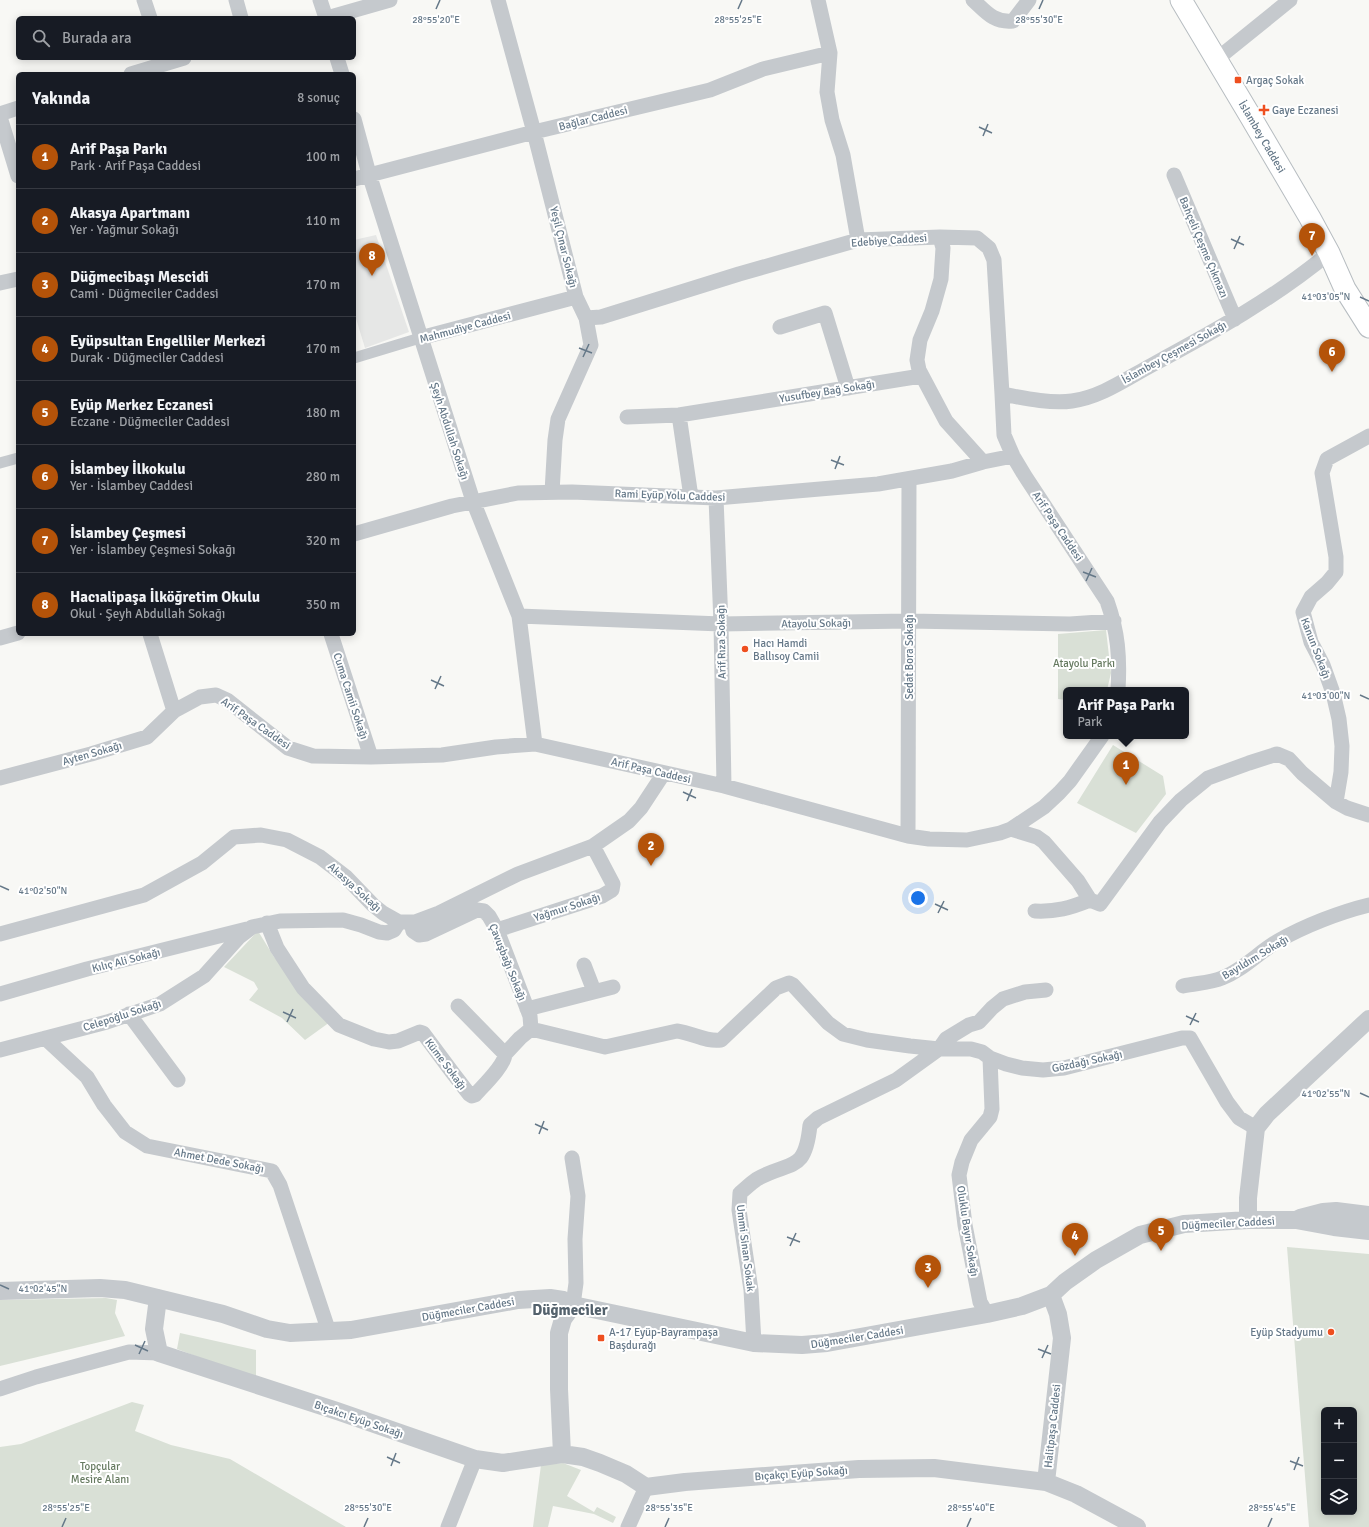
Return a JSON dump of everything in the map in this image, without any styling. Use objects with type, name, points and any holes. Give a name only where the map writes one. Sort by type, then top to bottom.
[{"type":"main road","name":"İslambey Caddesi","points":[[1181,0],[1250,114],[1329,253],[1345,289],[1369,327]]},
{"type":"main road","name":"İslambey Caddesi","points":[[1329,253],[1342,267],[1369,304]]},
{"type":"street","points":[[144,0],[149,16]]},
{"type":"street","points":[[236,0],[240,16]]},
{"type":"street","points":[[320,0],[325,16]]},
{"type":"street","points":[[333,16],[390,0]]},
{"type":"street","name":"Yeşil Çınar Sokağı","points":[[498,0],[534,132],[576,297],[586,318],[592,345],[558,419],[555,440],[552,492]]},
{"type":"street","points":[[818,0],[830,53],[827,92],[832,120],[843,155],[858,240]]},
{"type":"street","points":[[973,0],[986,12],[997,20],[1003,22],[1013,21],[1029,0]]},
{"type":"street","points":[[1216,59],[1290,0]]},
{"type":"street","name":"Bağlar Caddesi","points":[[356,178],[534,132],[710,90],[763,69],[830,53]]},
{"type":"street","points":[[138,72],[178,60]]},
{"type":"street","points":[[338,60],[341,72]]},
{"type":"street","points":[[0,114],[16,109]]},
{"type":"street","points":[[0,117],[16,169]]},
{"type":"street","name":"Şeyh Abdullah Sokağı","points":[[356,126],[369,174],[420,338],[473,501],[519,616],[536,744]]},
{"type":"street","name":"Bahçeli Çeşme Çıkmazı","points":[[1174,175],[1235,319]]},
{"type":"street","points":[[940,237],[943,248],[941,279],[932,311],[920,340],[918,370],[946,421],[983,462]]},
{"type":"street","name":"Edebiye Caddesi","points":[[586,318],[601,317],[739,274],[858,240],[940,237],[977,238],[989,248],[994,260],[1004,435],[1013,456]]},
{"type":"street","name":"İslambey Çeşmesi Sokağı","points":[[1002,394],[1033,400],[1071,401],[1097,395],[1235,319],[1310,269],[1329,253]]},
{"type":"street","points":[[0,283],[16,279]]},
{"type":"street","name":"Mahmudiye Caddesi","points":[[356,357],[420,338],[576,297]]},
{"type":"street","points":[[780,327],[825,313],[848,388]]},
{"type":"street","name":"Yusufbey Bağ Sokağı","points":[[627,417],[679,415],[921,376]]},
{"type":"street","points":[[679,415],[691,497]]},
{"type":"street","name":"Kanun Sokağı","points":[[1336,802],[1341,772],[1342,746],[1339,720],[1333,693],[1323,665],[1311,642],[1303,612],[1311,597],[1327,583],[1336,572],[1336,557],[1322,473],[1328,459],[1369,436]]},
{"type":"street","name":"Rami Eyüp Yolu Caddesi","points":[[356,533],[452,506],[518,493],[552,492],[716,498],[878,484],[952,471],[983,462],[1013,456]]},
{"type":"street","name":"Arif Paşa Caddesi","points":[[1013,456],[1107,601],[1114,621],[1119,661],[1118,687]]},
{"type":"street","points":[[0,463],[16,459]]},
{"type":"street","name":"Sedat Bora Sokağı","points":[[908,836],[909,479]]},
{"type":"street","name":"Arif Rıza Sokağı","points":[[716,498],[721,624],[724,786]]},
{"type":"street","name":"Atayolu Sokağı","points":[[519,616],[721,624],[909,622],[1070,624],[1114,621]]},
{"type":"street","points":[[0,638],[16,634]]},
{"type":"street","points":[[151,636],[174,711]]},
{"type":"street","name":"Cuma Camii Sokağı","points":[[332,636],[371,757]]},
{"type":"street","name":"Arif Paşa Caddesi","points":[[174,711],[200,697],[216,696],[227,700],[288,748],[313,756],[371,757],[442,755],[496,747],[536,744],[724,786],[908,836],[929,839],[967,840],[1000,833],[1011,829],[1044,807],[1060,793],[1100,739]]},
{"type":"street","name":"Ayten Sokağı","points":[[0,778],[91,754],[147,737],[174,711]]},
{"type":"street","points":[[1011,829],[1037,837],[1044,842],[1078,881],[1090,900],[1100,904],[1160,822],[1181,800],[1208,778],[1277,754],[1289,759],[1302,773],[1336,802],[1347,808],[1369,816]]},
{"type":"street","points":[[267,923],[280,920],[343,920],[379,932],[387,933],[405,922],[415,922],[439,913],[539,865],[593,846],[629,821],[641,808],[664,773]]},
{"type":"street","name":"Akasya Sokağı","points":[[0,934],[144,895],[202,863],[234,837],[261,835],[287,840],[320,857],[346,877],[373,906],[405,922]]},
{"type":"street","name":"Yağmur Sokağı","points":[[497,930],[602,896],[612,890],[613,884],[593,846]]},
{"type":"street","points":[[1035,912],[1050,912],[1069,908],[1090,900]]},
{"type":"street","name":"Bayıldım Sokağı","points":[[1184,986],[1222,978],[1238,969],[1278,941],[1311,925],[1369,905]]},
{"type":"street","name":"Çavuşbağı Sokağı","points":[[405,922],[419,935],[426,934],[477,910],[484,911],[489,916],[497,930],[530,1016],[531,1029]]},
{"type":"street","name":"Celepoğlu Sokağı","points":[[0,1050],[107,1022],[160,1004],[204,976],[239,937],[252,927],[267,923]]},
{"type":"street","name":"Küme Sokağı","points":[[267,923],[277,948],[303,988],[339,1025],[368,1038],[388,1042],[398,1041],[420,1032],[423,1033],[472,1096],[475,1095],[499,1067],[505,1059],[505,1054],[531,1029]]},
{"type":"street","name":"Kılıç Ali Sokağı","points":[[0,994],[87,969],[252,927]]},
{"type":"street","points":[[584,964],[594,991]]},
{"type":"street","name":"Gözdağı Sokağı","points":[[531,1029],[605,1047],[677,1031],[685,1032],[704,1040],[721,1040],[776,988],[789,983],[794,985],[828,1023],[843,1034],[867,1040],[938,1049],[971,1049],[982,1052],[990,1058],[1006,1064],[1022,1068],[1043,1070],[1057,1069],[1182,1038],[1190,1038],[1227,1102],[1239,1118],[1256,1128]]},
{"type":"street","points":[[527,1009],[612,987]]},
{"type":"street","points":[[938,1049],[950,1036],[969,1025],[979,1022],[1003,999],[1025,992],[1046,990]]},
{"type":"street","points":[[458,1006],[505,1054]]},
{"type":"street","points":[[129,1014],[178,1080]]},
{"type":"street","points":[[1248,1220],[1248,1198],[1256,1128],[1267,1114],[1369,1019]]},
{"type":"street","name":"Ahmet Dede Sokağı","points":[[45,1038],[87,1077],[104,1105],[125,1132],[148,1146],[272,1171],[280,1185],[329,1332]]},
{"type":"street","name":"Ummi Sinan Sokak","points":[[754,1343],[751,1290],[739,1210],[740,1193],[756,1180],[795,1164],[804,1155],[808,1142],[810,1125],[818,1118],[896,1080],[938,1049]]},
{"type":"street","name":"Oluklu Bayır Sokağı","points":[[986,1314],[980,1302],[965,1225],[959,1175],[962,1162],[971,1140],[990,1117],[992,1109],[990,1058]]},
{"type":"street","points":[[572,1158],[578,1196],[575,1239],[576,1283],[573,1305],[564,1319],[559,1333],[559,1389],[562,1454],[583,1457],[600,1463],[626,1474],[646,1487],[628,1527]]},
{"type":"street","name":"Düğmeciler Caddesi","points":[[1296,1220],[1323,1212],[1336,1211],[1369,1215]]},
{"type":"street","name":"Düğmeciler Caddesi","points":[[0,1291],[100,1288],[125,1290],[223,1314],[267,1329],[290,1334],[351,1330],[518,1300],[550,1298],[563,1300],[573,1305],[754,1343],[802,1345],[834,1342],[1022,1306],[1051,1295],[1065,1282],[1096,1260],[1140,1235],[1184,1224],[1248,1220],[1296,1220],[1334,1227],[1369,1231]]},
{"type":"street","name":"Halitpaşa Caddesi","points":[[1051,1295],[1058,1314],[1062,1338],[1046,1482],[1076,1494],[1137,1527]]},
{"type":"street","points":[[158,1298],[154,1329],[159,1353]]},
{"type":"street","name":"Bıçakcı Eyüp Sokağı","points":[[0,1389],[36,1377],[129,1352],[159,1353],[373,1423],[475,1459],[503,1463],[562,1454]]},
{"type":"street","points":[[448,1527],[475,1459]]},
{"type":"street","name":"Bıçakçı Eyüp Sokağı","points":[[646,1487],[685,1482],[859,1469],[934,1468],[1046,1482]]},
{"type":"shaded area","points":[[376,235],[409,332],[365,348],[356,319],[356,240]]},
{"type":"green space","name":"Atayolu Parkı","points":[[1106,630],[1111,673],[1108,687],[1063,687],[1063,700],[1058,699],[1058,634]]},
{"type":"green space","points":[[1113,745],[1163,776],[1166,794],[1136,833],[1077,803]]},
{"type":"green space","points":[[258,931],[274,957],[330,1022],[305,1040],[282,1018],[249,1000],[258,989],[254,982],[224,967]]},
{"type":"green space","name":"Eyüp Stadyumu","points":[[1287,1247],[1369,1254],[1369,1527],[1309,1527]]},
{"type":"green space","points":[[106,1298],[117,1300],[115,1313],[125,1336],[0,1366],[0,1300]]},
{"type":"green space","points":[[180,1333],[256,1350],[256,1379],[177,1349]]},
{"type":"green space","name":"Topçular Mesire Alanı","points":[[132,1402],[144,1405],[135,1431],[171,1445],[230,1459],[346,1527],[0,1527],[0,1447],[21,1444]]},
{"type":"green space","points":[[563,1463],[581,1470],[567,1496],[594,1512],[597,1507],[616,1517],[613,1523],[594,1514],[553,1506],[548,1527],[533,1527],[541,1465]]},
{"type":"place","name":"Argaç Sokak","points":[[1238,80]]},
{"type":"place","name":"Gaye Eczanesi","points":[[1264,110]]},
{"type":"place","name":"İslambey Çeşmesi","points":[[1312,256]]},
{"type":"place","name":"Hacıalipaşa İlköğretim Okulu","points":[[372,276]]},
{"type":"place","name":"İslambey İlkokulu","points":[[1332,372]]},
{"type":"place","name":"Hacı Hamdi Ballısoy Camii","points":[[745,649]]},
{"type":"place","name":"Arif Paşa Parkı","points":[[1126,785]]},
{"type":"place","name":"Akasya Apartmanı","points":[[651,866]]},
{"type":"place","name":"Eyüp Merkez Eczanesi","points":[[1161,1251]]},
{"type":"place","name":"Eyüpsultan Engelliler Merkezi","points":[[1075,1256]]},
{"type":"place","name":"Düğmecibaşı Mescidi","points":[[928,1288]]},
{"type":"place","name":"Eyüp Stadyumu","points":[[1331,1332]]},
{"type":"place","name":"A-17 Eyüp-Bayrampaşa Başdurağı","points":[[601,1338]]},
{"type":"district","name":"Düğmeciler","points":[[570,1310]]}]
